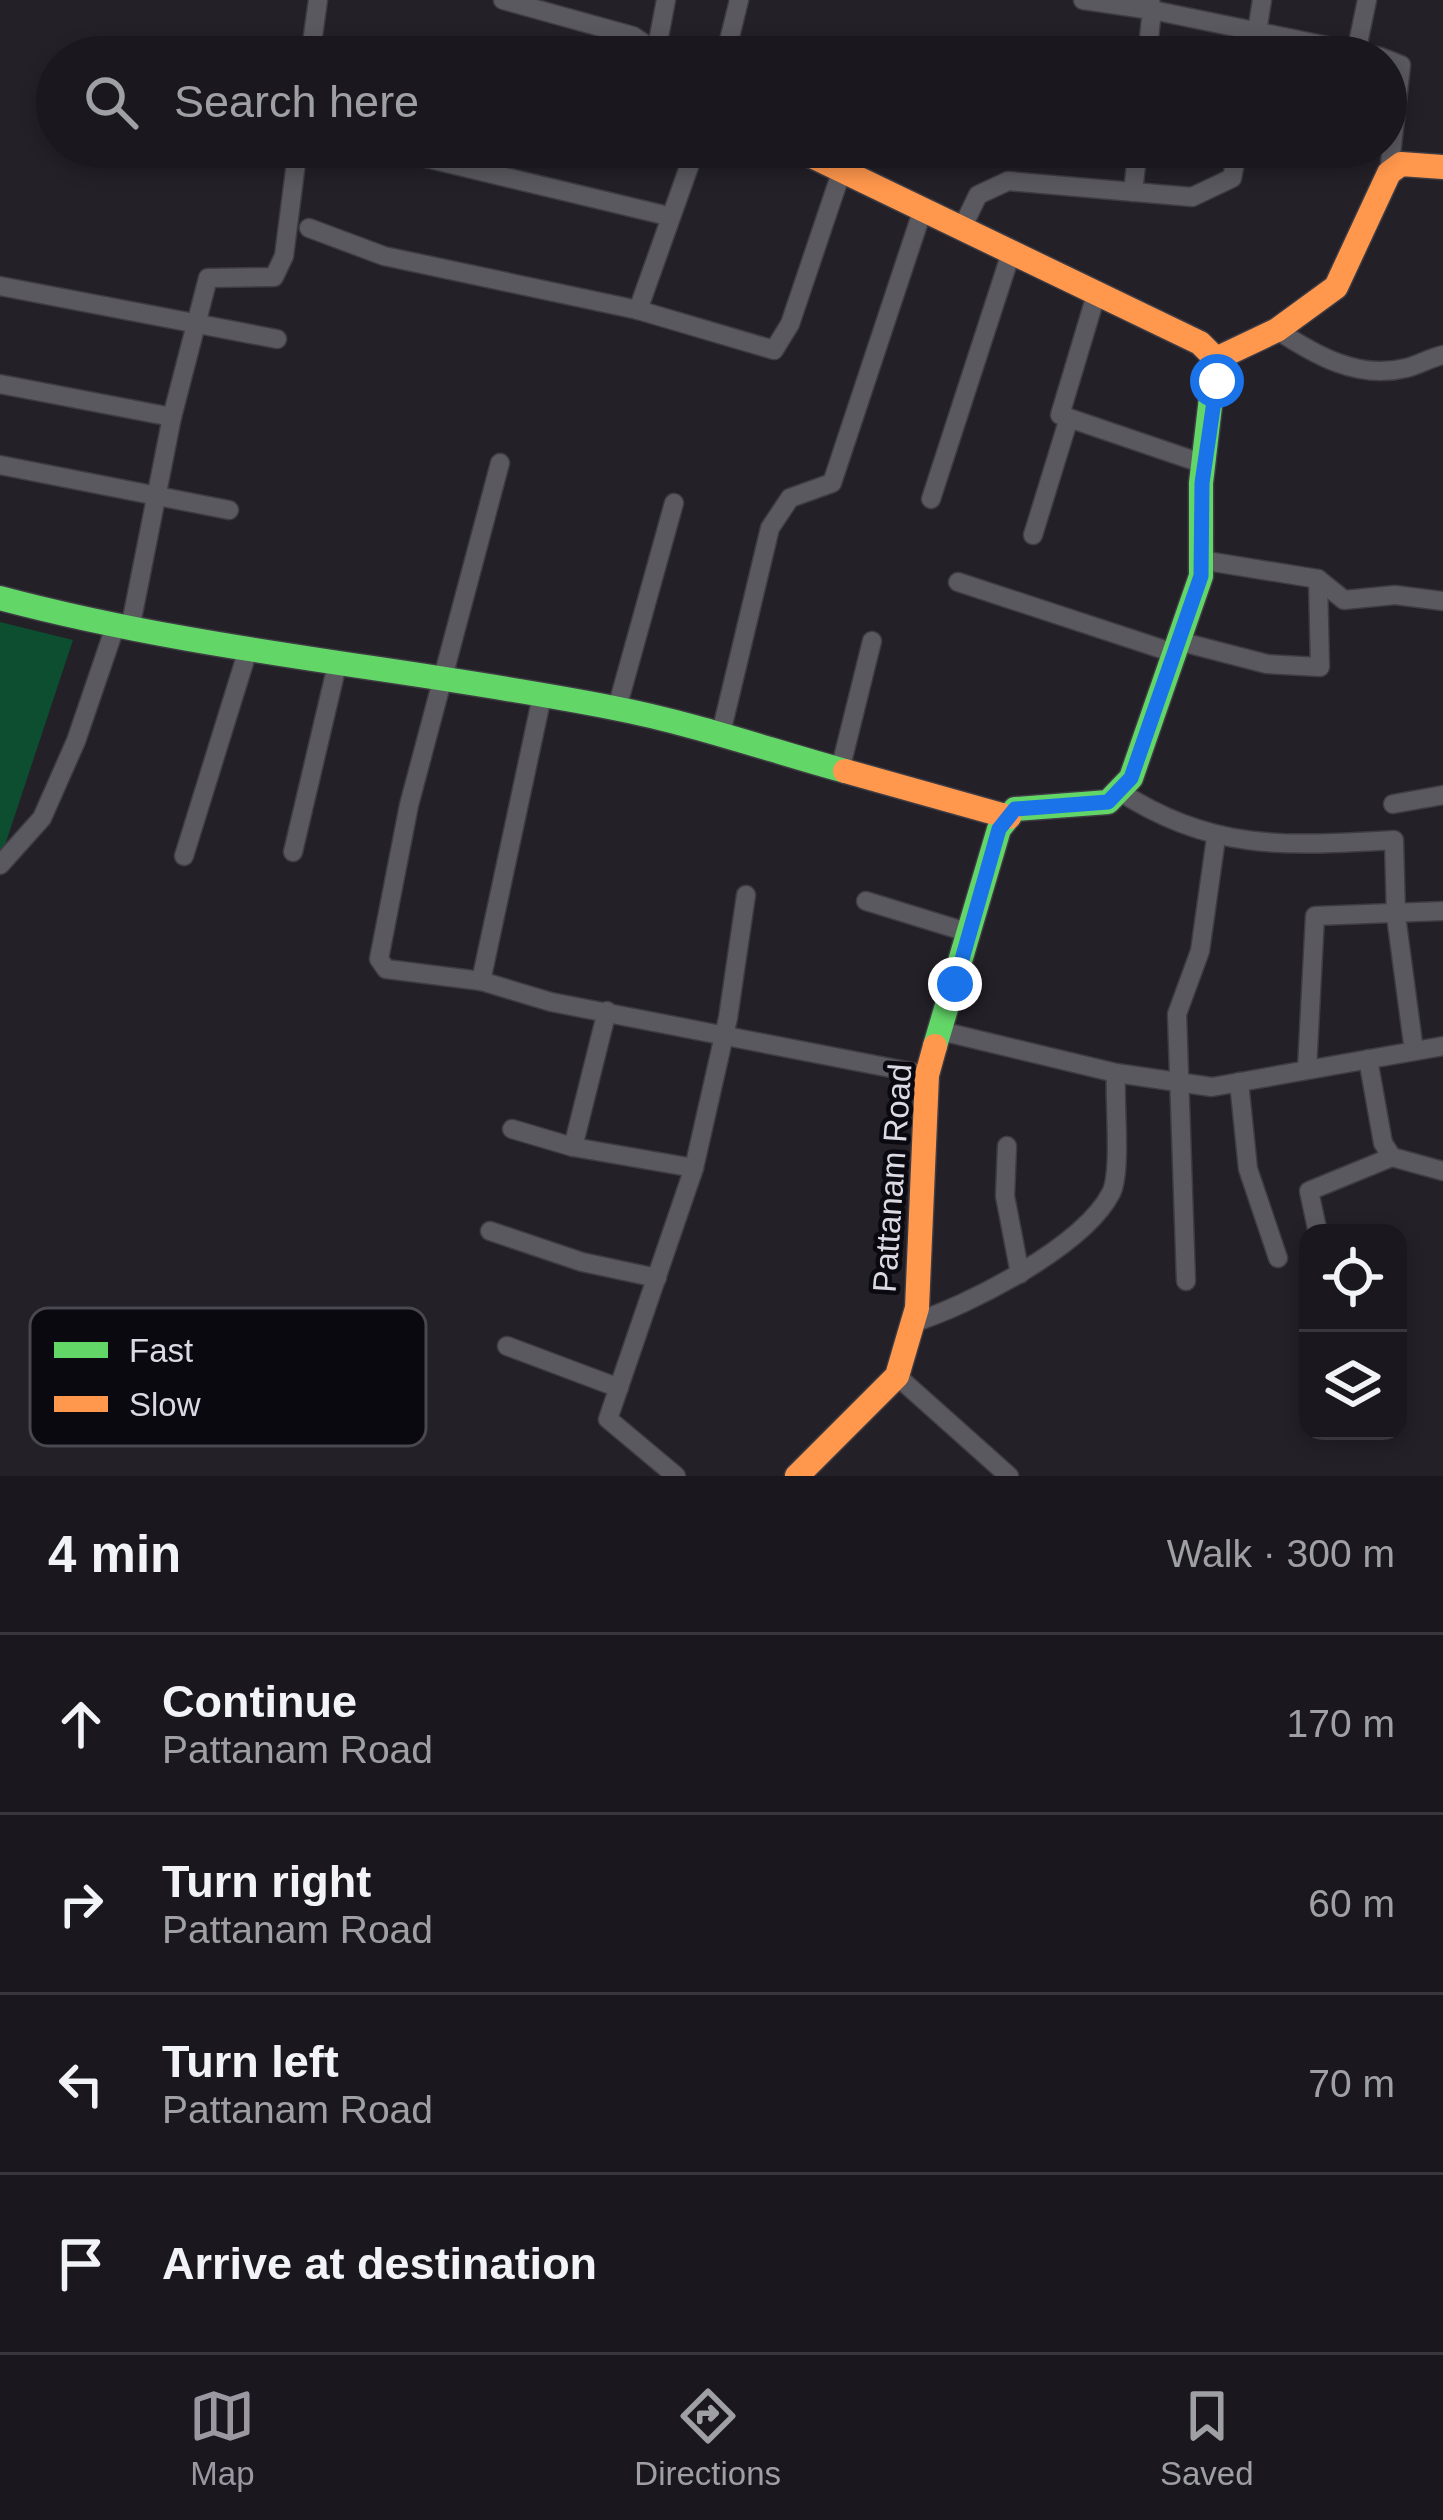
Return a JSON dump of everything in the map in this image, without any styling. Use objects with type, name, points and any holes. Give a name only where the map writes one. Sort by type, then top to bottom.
[{"type":"street","points":[[313,36],[318,0]]},
{"type":"street","points":[[503,0],[633,36]]},
{"type":"street","points":[[575,20],[580,0]]},
{"type":"street","points":[[662,36],[666,0]]},
{"type":"street","points":[[730,36],[739,0]]},
{"type":"street","points":[[1083,0],[1151,5],[1291,36]]},
{"type":"street","points":[[1257,36],[1262,0]]},
{"type":"street","points":[[1360,36],[1367,0]]},
{"type":"street","points":[[1149,36],[1151,5]]},
{"type":"street","points":[[1407,164],[1443,167]]},
{"type":"street","points":[[0,865],[42,818],[122,628],[208,278],[274,277],[284,256],[295,168]]},
{"type":"street","points":[[469,168],[668,215]]},
{"type":"street","points":[[638,310],[687,168]]},
{"type":"street","points":[[838,168],[1200,343],[1216,359]]},
{"type":"street","points":[[1133,192],[1136,168]]},
{"type":"street","points":[[962,228],[978,195],[1008,181],[1192,197],[1232,178],[1234,168]]},
{"type":"street","points":[[1216,359],[1276,330],[1336,287],[1390,168]]},
{"type":"street","points":[[1389,173],[1396,168]]},
{"type":"street","points":[[309,228],[384,256],[638,310],[774,350],[790,324],[842,170]]},
{"type":"street","points":[[720,737],[770,528],[790,498],[832,483],[923,209]]},
{"type":"street","points":[[931,499],[1011,253]]},
{"type":"street","points":[[0,286],[277,339]]},
{"type":"street","points":[[1096,295],[1060,415],[1204,464]]},
{"type":"street","points":[[1276,330],[1325,361],[1374,370],[1407,368],[1443,355]]},
{"type":"street","points":[[0,598],[247,653],[617,708],[1009,817],[1015,809],[1108,802],[1131,778],[1180,648],[1201,560],[1204,464],[1216,359]]},
{"type":"street","points":[[0,384],[172,417]]},
{"type":"street","points":[[1033,535],[1069,418]]},
{"type":"street","points":[[500,463],[409,805],[379,959],[386,970],[481,981],[494,988],[927,1076]]},
{"type":"street","points":[[0,466],[229,510]]},
{"type":"street","points":[[617,708],[674,503]]},
{"type":"street","points":[[1201,560],[1318,579],[1344,600],[1395,595],[1443,601]]},
{"type":"street","points":[[958,582],[1180,648],[1267,664],[1320,667],[1318,579]]},
{"type":"street","points":[[841,770],[872,641]]},
{"type":"street","points":[[184,856],[247,653]]},
{"type":"street","points":[[293,852],[338,665]]},
{"type":"street","points":[[481,981],[542,696]]},
{"type":"street","points":[[1118,791],[1155,815],[1216,838],[1277,847],[1394,840],[1396,916],[1414,1051]]},
{"type":"street","points":[[1393,804],[1443,795]]},
{"type":"street","name":"Pattanam Road","points":[[797,1476],[897,1376],[912,1323],[927,1076],[999,829],[1009,817]]},
{"type":"street","points":[[1186,1281],[1177,1014],[1200,951],[1216,838]]},
{"type":"street","points":[[676,1476],[608,1419],[694,1168],[724,1036],[746,895]]},
{"type":"street","points":[[866,901],[970,933]]},
{"type":"street","points":[[1307,1069],[1315,916],[1334,912],[1396,916],[1443,910]]},
{"type":"street","points":[[573,1147],[607,1011]]},
{"type":"street","points":[[941,1031],[1116,1073],[1212,1087],[1443,1046]]},
{"type":"street","points":[[1368,1059],[1383,1143],[1392,1157]]},
{"type":"street","points":[[912,1323],[956,1310],[1020,1274],[1089,1221],[1113,1190],[1116,1073]]},
{"type":"street","points":[[1239,1082],[1248,1169],[1278,1258]]},
{"type":"street","points":[[512,1129],[573,1147],[694,1168]]},
{"type":"street","points":[[1007,1146],[1005,1196],[1020,1274]]},
{"type":"street","points":[[1316,1224],[1309,1191],[1392,1157],[1443,1171]]},
{"type":"street","points":[[490,1231],[582,1262],[657,1278]]},
{"type":"street","points":[[507,1346],[619,1388]]},
{"type":"street","points":[[897,1376],[1009,1476]]},
{"type":"green space","points":[[0,622],[73,640],[0,860]]},
{"type":"traffic: fast","points":[[935,1046],[999,829],[1015,809],[1108,802],[1131,778],[1201,576],[1201,483],[1214,372]]},
{"type":"traffic: fast","points":[[0,598],[154,633],[614,708],[845,771]]},
{"type":"traffic: slow","points":[[1407,164],[1443,167]]},
{"type":"traffic: slow","points":[[837,168],[1200,343],[1216,359],[1214,372]]},
{"type":"traffic: slow","points":[[1216,359],[1277,330],[1336,287],[1389,173],[1396,168]]},
{"type":"traffic: slow","points":[[845,771],[1009,817]]},
{"type":"traffic: slow","points":[[797,1476],[897,1376],[917,1308],[927,1075],[935,1046]]},
{"type":"route","points":[[955,984],[999,829],[1015,809],[1075,809],[1108,802],[1131,778],[1188,625],[1201,576],[1202,483],[1217,381]]}]
